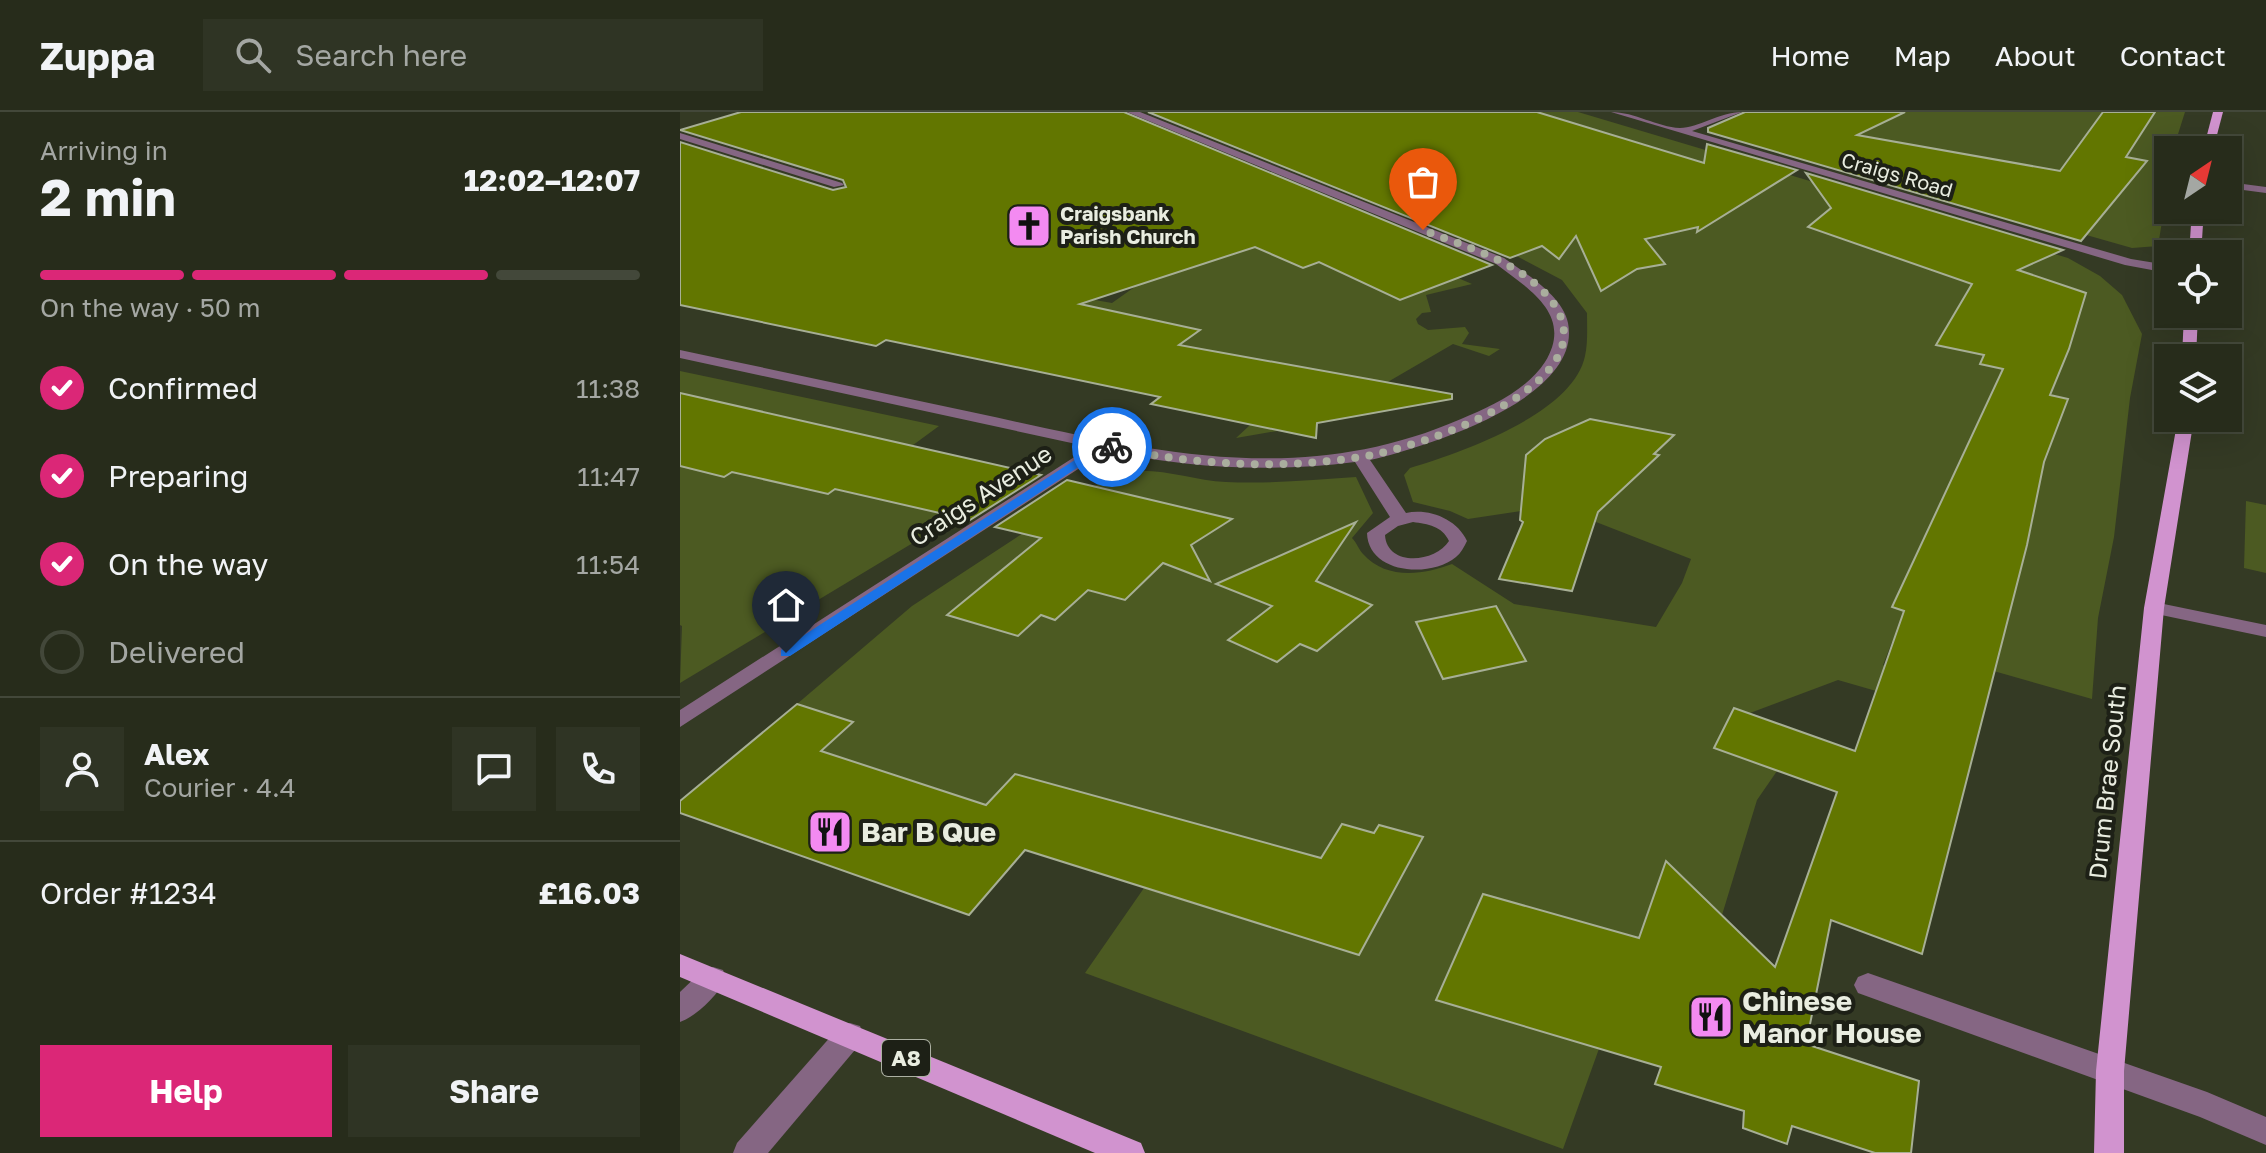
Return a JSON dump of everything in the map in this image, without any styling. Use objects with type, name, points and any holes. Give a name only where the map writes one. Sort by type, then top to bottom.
[{"type":"main road","points":[[2212,136],[2218,112]]},
{"type":"main road","name":"Drum Brae South","points":[[2109,1153],[2110,1071],[2154,608],[2184,432]]},
{"type":"main road","name":"A8","points":[[680,965],[1130,1153]]},
{"type":"street","points":[[1104,445],[1154,456],[1228,463],[1286,463],[1360,457],[1477,421],[1528,390],[1551,366],[1561,342],[1560,317],[1553,303],[1525,276],[1500,261],[1132,112]]},
{"type":"street","name":"Craigs Road","points":[[1616,112],[2129,262],[2154,266]]},
{"type":"street","points":[[1682,131],[1737,112]]},
{"type":"street","points":[[680,136],[838,185]]},
{"type":"street","points":[[2242,187],[2266,190]]},
{"type":"street","name":"Craigs Avenue","points":[[680,354],[1104,445]]},
{"type":"street","name":"Craigs Avenue","points":[[680,720],[1104,445]]},
{"type":"street","points":[[1360,457],[1401,520]]},
{"type":"street","points":[[2154,608],[2266,631]]},
{"type":"street","points":[[680,1010],[713,978]]},
{"type":"street","points":[[1868,985],[2207,1106],[2266,1131]]},
{"type":"street","points":[[748,1153],[850,1035]]},
{"type":"green space","points":[[1160,112],[1578,112],[2068,258],[2100,276],[2122,295],[2142,334],[2130,398],[2114,537],[2098,618],[2092,699],[1892,642],[1883,665],[1904,673],[1897,697],[1838,680],[1750,713],[1797,731],[1777,771],[1757,800],[1722,915],[1666,862],[1563,1149],[1085,973],[1144,888],[1359,955],[1422,837],[1379,825],[1374,833],[1342,824],[1321,858],[1015,774],[986,805],[820,751],[797,704],[912,606],[1110,476],[1125,472],[1153,471],[1211,481],[1242,482],[1356,477],[1373,513],[1352,538],[1363,554],[1383,568],[1417,573],[1452,564],[1514,604],[1656,627],[1682,583],[1691,559],[1555,506],[1468,519],[1413,502],[1404,475],[1410,468],[1512,428],[1560,396],[1576,377],[1586,351],[1587,313],[1562,280],[1488,241]]},
{"type":"green space","points":[[1778,112],[2185,112],[2177,136],[2154,136],[2154,224],[2162,224],[2159,240],[2154,240],[2154,246],[2132,248],[1743,137]]},
{"type":"green space","points":[[1296,234],[1290,262],[1303,268],[1338,256],[1367,285],[1400,300],[1458,278],[1472,284],[1426,295],[1431,312],[1422,313],[1416,319],[1418,324],[1428,330],[1465,327],[1469,333],[1462,344],[1500,349],[1489,356],[1453,344],[1386,383],[1418,405],[1380,412],[1363,388],[1306,426],[1236,438],[1274,403],[1285,364],[1270,361],[1119,386],[1199,329],[1185,327],[1142,356],[945,352],[929,349],[991,312],[680,268],[729,236],[1112,303],[1143,281],[1223,247],[1235,253]]},
{"type":"green space","points":[[680,371],[939,426],[849,492],[956,517],[680,683]]},
{"type":"green space","points":[[2246,501],[2266,505],[2266,573],[2244,568]]},
{"type":"building","points":[[741,112],[1124,112],[1492,265],[1400,300],[1319,262],[1303,268],[1255,247],[1080,304],[1200,330],[1179,345],[1452,394],[1452,399],[1317,423],[1316,438],[1151,404],[1160,397],[886,340],[876,346],[680,305],[680,142],[833,190],[846,187],[843,180],[680,130]]},
{"type":"building","points":[[1148,112],[1537,112],[1704,163],[1707,144],[1797,170],[1697,232],[1698,227],[1645,239],[1665,264],[1637,269],[1601,291],[1576,236],[1559,259],[1542,246],[1510,258]]},
{"type":"building","points":[[1745,112],[1905,112],[1857,135],[2060,171],[2103,112],[2155,112],[2126,157],[2147,161],[2081,241],[1708,132],[1708,128]]},
{"type":"building","points":[[1806,173],[2063,250],[2018,270],[2086,293],[2069,349],[2050,395],[2068,399],[2044,462],[2027,545],[1922,954],[1831,920],[1806,1044],[1919,1081],[1911,1153],[1875,1153],[1792,1126],[1787,1144],[1743,1128],[1744,1111],[1655,1084],[1661,1067],[1436,1000],[1483,894],[1639,938],[1666,861],[1775,967],[1837,792],[1714,748],[1734,708],[1855,751],[1904,611],[1892,607],[2003,369],[1980,364],[1984,355],[1936,345],[1972,284],[1808,227],[1831,208]]},
{"type":"building","points":[[680,393],[1041,475],[970,520],[835,489],[828,494],[732,472],[724,477],[680,466]]},
{"type":"building","points":[[1590,419],[1674,435],[1654,454],[1659,455],[1598,512],[1572,591],[1499,579],[1523,522],[1520,520],[1526,455],[1545,439]]},
{"type":"building","points":[[1067,480],[1232,519],[1191,545],[1210,581],[1163,563],[1125,600],[1088,590],[1055,620],[1041,615],[1018,636],[947,615],[1041,538],[995,527]]},
{"type":"building","points":[[1356,522],[1316,581],[1372,605],[1317,651],[1300,644],[1277,662],[1228,640],[1272,606],[1216,584]]},
{"type":"building","points":[[1496,606],[1526,661],[1443,679],[1416,622]]},
{"type":"building","points":[[797,704],[853,722],[821,751],[986,805],[1015,774],[1321,858],[1342,824],[1374,833],[1379,825],[1423,837],[1359,955],[1025,850],[969,915],[680,813],[680,801]]},
{"type":"way so far","points":[[1112,447],[1154,456],[1228,463],[1316,462],[1360,457],[1454,430],[1513,401],[1542,378],[1557,355],[1562,330],[1553,303],[1543,290],[1500,261],[1423,230]]},
{"type":"place","name":"Craigsbank Parish Church","points":[[1029,226]]},
{"type":"place","name":"Bar B Que","points":[[830,832]]},
{"type":"place","name":"Chinese Manor House","points":[[1711,1017]]},
{"type":"route","points":[[786,653],[1104,445],[1112,447]]}]
